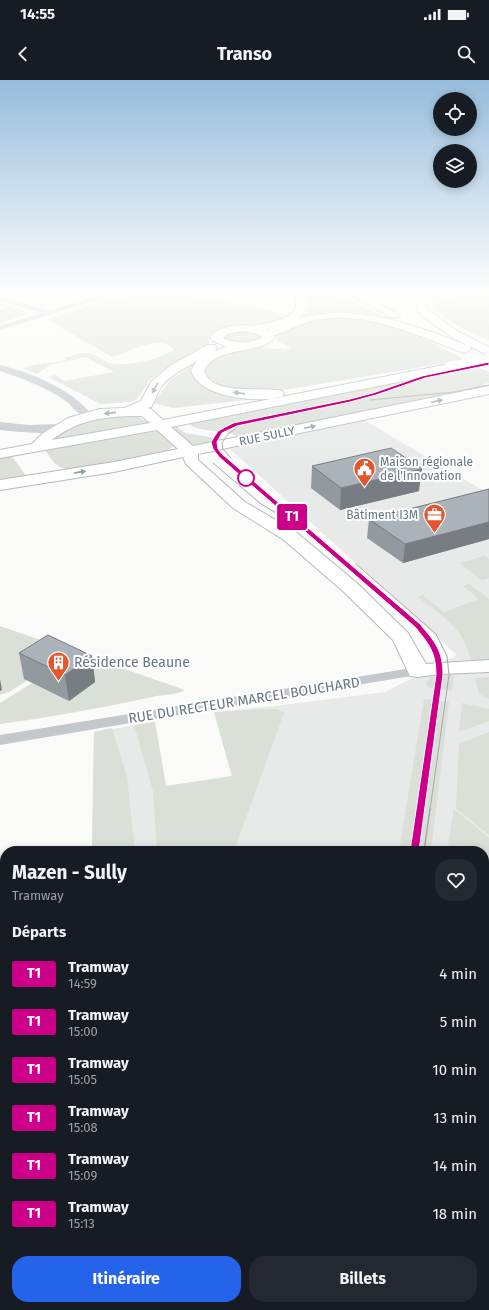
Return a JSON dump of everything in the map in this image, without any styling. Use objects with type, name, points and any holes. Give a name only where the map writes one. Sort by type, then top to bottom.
[{"type":"main road","points":[[128,411],[146,404],[156,385],[163,378],[174,369],[211,347]]},
{"type":"main road","points":[[237,347],[216,354],[202,362],[198,368],[199,375],[206,383],[224,390],[245,394],[298,392],[383,376],[430,371],[489,361]]},
{"type":"main road","points":[[458,347],[465,350]]},
{"type":"main road","points":[[460,347],[489,361]]},
{"type":"main road","points":[[480,347],[489,352]]},
{"type":"main road","points":[[0,454],[294,400],[430,371]]},
{"type":"main road","name":"RUE SULLY","points":[[0,485],[190,452],[488,390]]},
{"type":"main road","points":[[36,448],[58,428],[88,416],[128,411],[171,412],[294,400]]},
{"type":"main road","points":[[146,412],[190,452],[191,461],[240,505],[290,536],[351,588],[401,637],[413,657],[418,671]]},
{"type":"main road","points":[[36,448],[42,463],[61,475]]},
{"type":"main road","name":"RUE DU RECTEUR MARCEL BOUCHARD","points":[[418,671],[440,668],[489,666]]},
{"type":"street","points":[[0,368],[48,385],[82,409],[88,416]]},
{"type":"street","points":[[0,426],[29,429],[58,428]]},
{"type":"street","points":[[0,431],[18,434],[36,448]]},
{"type":"street","name":"RUE DU RECTEUR MARCEL BOUCHARD","points":[[0,740],[418,671]]},
{"type":"shaded area","points":[[96,347],[138,347],[136,348],[112,357]]},
{"type":"shaded area","points":[[171,347],[203,347],[169,366],[150,380],[137,399],[130,402],[101,404],[48,377],[55,375],[64,381],[114,372],[86,357],[50,365],[37,374],[22,368],[67,360],[64,358],[84,353],[93,354],[111,363],[135,363],[152,359],[174,350]]},
{"type":"shaded area","points":[[291,347],[441,347],[465,360],[283,390],[252,390],[228,387],[217,383],[210,378],[205,370],[215,359],[229,352],[245,348],[292,348]]},
{"type":"shaded area","points":[[193,364],[193,375],[197,380],[263,396],[284,396],[173,408],[154,403],[169,381]]},
{"type":"shaded area","points":[[480,368],[489,372],[489,383],[483,384],[489,387],[240,438],[228,433],[200,429],[187,423],[454,369],[459,372]]},
{"type":"shaded area","points":[[122,415],[137,416],[150,423],[55,439],[69,428],[86,421]]},
{"type":"shaded area","points":[[364,420],[489,494],[489,846],[92,846],[94,732],[155,722],[166,786],[232,777],[214,712],[385,692],[457,655],[229,448]]},
{"type":"shaded area","points":[[175,425],[185,433],[228,440],[195,447],[173,428]]},
{"type":"shaded area","points":[[157,428],[174,446],[163,453],[71,470],[62,468],[55,464],[45,449]]},
{"type":"shaded area","points":[[11,455],[27,477],[0,481],[0,457]]},
{"type":"shaded area","points":[[484,556],[489,559],[489,578],[482,580],[459,563]]},
{"type":"shaded area","points":[[469,584],[489,599],[489,659],[471,660],[463,639],[457,631],[444,617],[418,597],[423,595],[444,612],[479,599],[463,586]]},
{"type":"shaded area","points":[[0,626],[185,690],[173,694],[156,696],[95,709],[0,724],[0,703],[32,683],[69,701],[28,680],[9,692],[0,695]]},
{"type":"shaded area","points":[[446,675],[454,676],[452,691],[427,687],[426,683],[430,677]]},
{"type":"shaded area","points":[[489,677],[489,699],[479,694],[475,678]]},
{"type":"shaded area","points":[[424,699],[449,702],[432,846],[400,846]]},
{"type":"shaded area","points":[[462,703],[489,709],[489,721],[459,732]]},
{"type":"shaded area","points":[[277,709],[284,713],[236,846],[157,846],[153,791],[134,725],[155,722],[166,786],[232,776],[214,712]]},
{"type":"shaded area","points":[[112,728],[127,777],[134,846],[92,846],[94,732]]},
{"type":"shaded area","points":[[489,732],[489,835],[456,808],[459,744]]},
{"type":"shaded area","points":[[454,809],[489,838],[489,846],[448,846]]},
{"type":"building","points":[[391,448],[422,469],[341,488],[312,466]]},
{"type":"building","points":[[489,489],[489,522],[405,544],[369,519]]},
{"type":"building","points":[[48,635],[92,656],[65,675],[19,653]]},
{"type":"tram line","points":[[420,810],[440,675],[439,660],[431,641],[417,625],[221,456],[217,450],[215,441],[220,433],[235,424],[350,400],[375,394],[424,377],[489,364]]},
{"type":"tram line","name":"T1","points":[[415,846],[440,675],[440,662],[435,647],[432,641],[417,625],[221,456],[215,449],[214,442],[220,432],[235,424],[350,400],[374,394],[424,377],[489,364]]},
{"type":"tram line","points":[[370,400],[454,392],[489,385]]},
{"type":"tram line","points":[[231,458],[223,449],[222,443],[228,434],[235,429]]},
{"type":"tram line","points":[[213,463],[261,504],[291,522]]},
{"type":"tram line","points":[[356,564],[436,634],[447,656],[449,675],[430,810]]},
{"type":"tram line","points":[[415,846],[420,809]]},
{"type":"tram line","points":[[425,846],[430,809]]},
{"type":"place","name":"Maison régionale de l'Innovation","points":[[365,488]]},
{"type":"place","name":"Bâtiment I3M","points":[[434,534]]},
{"type":"place","name":"Résidence Beaune","points":[[59,682]]}]
